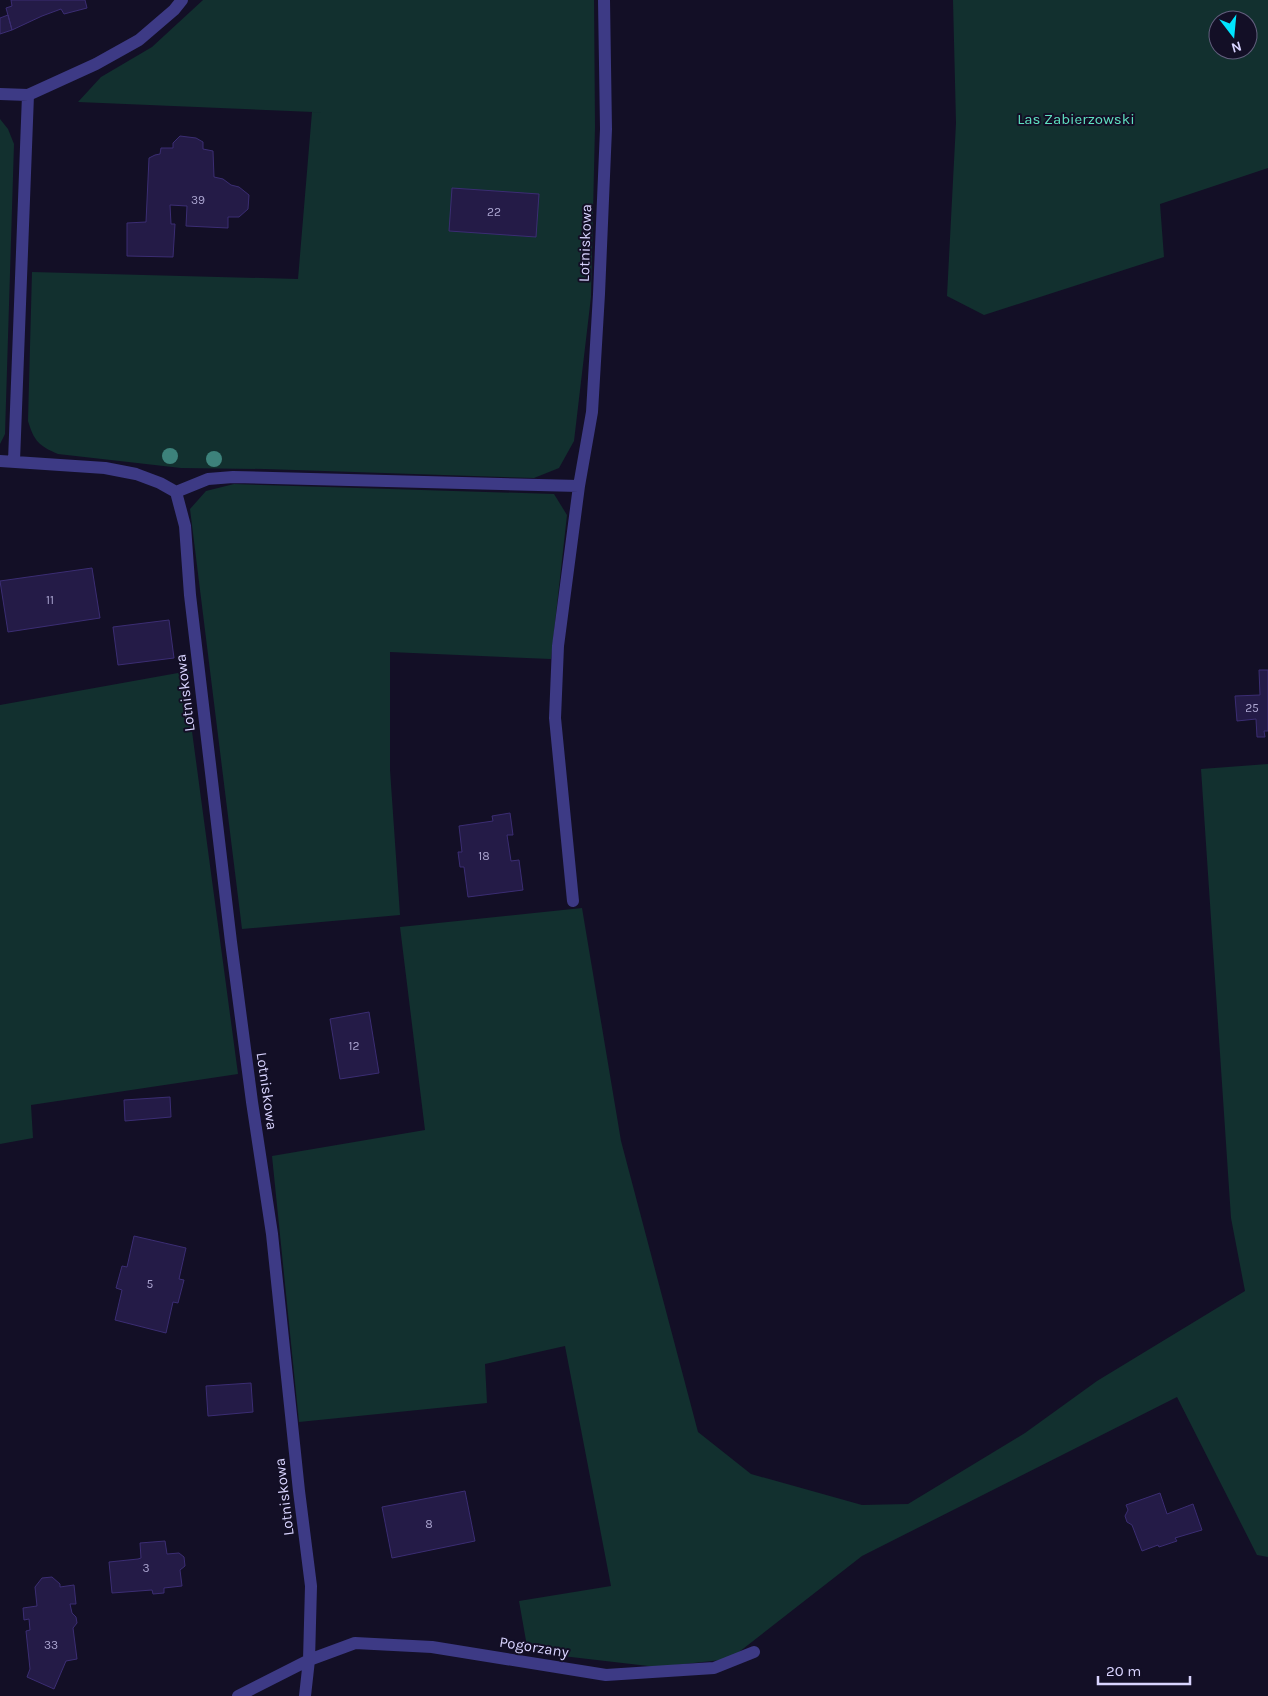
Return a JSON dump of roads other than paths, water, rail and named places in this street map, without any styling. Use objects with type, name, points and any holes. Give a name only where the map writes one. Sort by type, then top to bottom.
[{"type":"street","points":[[0,94],[28,95],[96,64],[139,40],[174,10],[182,0]]},
{"type":"street","name":"Lotniskowa","points":[[573,900],[555,718],[558,646],[579,486],[592,412],[599,304],[606,129],[604,0]]},
{"type":"street","points":[[14,462],[28,95]]},
{"type":"street","points":[[0,461],[105,468],[128,472],[160,483],[176,492],[208,479],[233,477],[579,486]]},
{"type":"street","name":"Lotniskowa","points":[[176,492],[186,526],[190,595],[229,932],[272,1234],[310,1586],[309,1660],[305,1696]]},
{"type":"street","name":"Pogorzany","points":[[238,1696],[309,1660],[355,1643],[432,1647],[606,1675],[714,1668],[754,1652]]},
{"type":"park label","name":"Las Zabierzowski","points":[[1076,119]]}]
